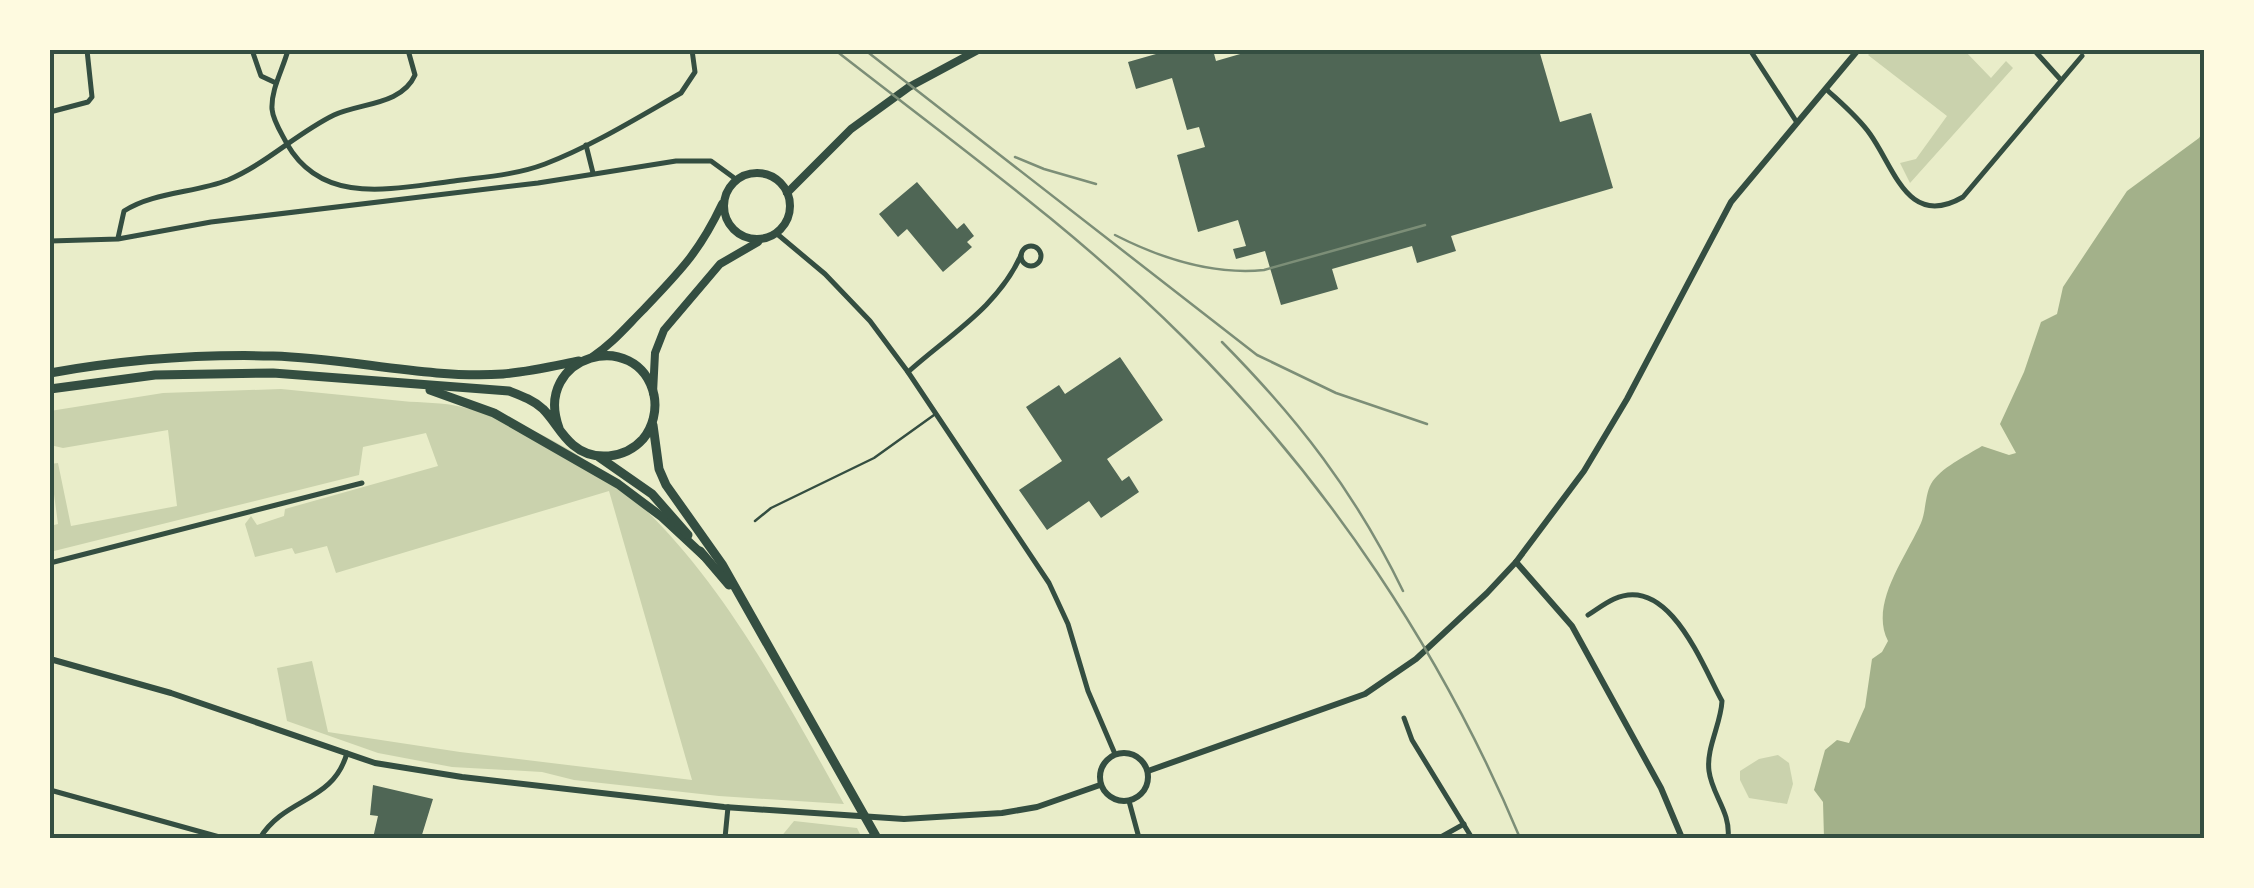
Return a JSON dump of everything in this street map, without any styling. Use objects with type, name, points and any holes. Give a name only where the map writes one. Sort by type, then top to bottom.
[{"type":"highway","points":[[50,373],[220,356],[320,359],[481,374],[611,356],[630,362],[645,375],[653,393],[652,422],[659,470],[666,485],[701,530],[877,838]]},
{"type":"highway","points":[[559,428],[554,409],[557,390],[567,372],[587,359]]},
{"type":"highway","points":[[50,389],[137,377],[221,372],[320,375],[509,392],[534,402],[571,444],[598,456],[652,494],[738,594]]},
{"type":"highway","points":[[413,384],[494,413],[618,484],[649,506],[704,556]]},
{"type":"highway","points":[[598,456],[618,455],[635,446],[652,422]]},
{"type":"main road","points":[[787,193],[851,129],[936,71],[978,50]]},
{"type":"main road","points":[[587,359],[618,338],[683,270],[698,251],[737,180],[752,174],[778,180],[787,193],[789,215],[776,234],[720,264],[668,324],[655,352],[653,393]]},
{"type":"main road","points":[[724,200],[725,216],[733,230],[747,238],[764,239]]},
{"type":"street","points":[[50,112],[88,102],[92,97],[87,50]]},
{"type":"street","points":[[252,50],[261,76],[276,83]]},
{"type":"street","points":[[288,50],[276,83],[272,111],[286,142],[316,177],[347,188],[370,190],[543,165],[681,93],[695,72],[692,50]]},
{"type":"street","points":[[118,238],[124,211],[136,203],[196,191],[233,178],[334,115],[406,90],[414,76],[408,50]]},
{"type":"street","points":[[1750,50],[1796,121]]},
{"type":"street","points":[[1148,771],[1350,701],[1380,686],[1446,633],[1516,562],[1561,504],[1608,432],[1731,202],[1858,50]]},
{"type":"street","points":[[2034,50],[2061,80]]},
{"type":"street","points":[[1826,89],[1868,131],[1912,199],[1923,206],[1936,207],[1963,197],[2082,56]]},
{"type":"street","points":[[586,144],[593,174]]},
{"type":"street","points":[[50,241],[118,238],[211,222],[676,161],[704,161],[737,180]]},
{"type":"street","points":[[776,234],[841,289],[908,372],[1060,603],[1088,691],[1115,754]]},
{"type":"street","points":[[908,372],[977,315],[1021,264],[1021,256],[1029,246],[1040,251],[1038,263],[1021,264]]},
{"type":"street","points":[[50,562],[362,483]]},
{"type":"street","points":[[1516,562],[1558,607],[1595,665],[1661,788],[1682,838]]},
{"type":"street","points":[[1588,615],[1616,597],[1634,594],[1650,597],[1675,617],[1722,701],[1708,762],[1709,775],[1726,812],[1728,838]]},
{"type":"street","points":[[50,659],[172,693],[347,754],[440,774],[728,807],[904,819],[1002,813],[1036,807],[1100,785]]},
{"type":"street","points":[[1404,718],[1412,740],[1472,838]]},
{"type":"street","points":[[260,838],[280,814],[332,784],[342,771],[347,754]]},
{"type":"street","points":[[1115,754],[1136,756],[1148,771],[1145,790],[1129,802],[1110,798],[1100,785],[1102,766],[1115,754]]},
{"type":"street","points":[[50,790],[223,838]]},
{"type":"street","points":[[1129,802],[1138,838]]},
{"type":"street","points":[[725,838],[728,807]]},
{"type":"street","points":[[1439,838],[1464,824]]},
{"type":"lane","points":[[755,521],[772,508],[874,458],[936,414]]},
{"type":"shaded area","points":[[1873,50],[1964,50],[1991,78],[2006,61],[2013,68],[1910,183],[1900,163],[1916,159],[1947,116],[1868,55]]},
{"type":"shaded area","points":[[2204,130],[2204,838],[1824,838],[1823,802],[1814,790],[1825,750],[1837,740],[1849,743],[1865,707],[1872,659],[1888,641],[1883,627],[1886,596],[1921,523],[1931,484],[1947,468],[1982,446],[2009,455],[2016,453],[2000,424],[2041,322],[2057,314],[2063,287],[2127,191],[2199,138]]},
{"type":"shaded area","points":[[281,389],[462,407],[531,430],[591,465],[645,509],[693,562],[774,681],[844,804],[719,796],[574,780],[542,772],[452,767],[378,753],[287,721],[277,668],[312,661],[328,732],[692,780],[609,491],[336,573],[327,546],[295,554],[292,548],[255,557],[245,524],[251,516],[257,525],[284,516],[285,509],[438,466],[426,433],[363,447],[359,475],[50,552],[50,526],[58,524],[50,464],[58,463],[71,526],[177,506],[168,430],[63,448],[50,445],[50,411],[163,393]]},
{"type":"shaded area","points":[[1778,755],[1789,763],[1793,784],[1787,804],[1749,798],[1740,771],[1759,759]]},
{"type":"shaded area","points":[[794,821],[857,828],[862,838],[780,838]]},
{"type":"building","points":[[1170,50],[1213,50],[1216,61],[1254,50],[1539,50],[1560,122],[1591,113],[1613,188],[1451,236],[1456,251],[1417,263],[1412,246],[1332,269],[1338,289],[1281,305],[1265,251],[1236,259],[1233,249],[1246,246],[1238,220],[1198,232],[1177,155],[1205,147],[1199,127],[1187,130],[1172,78],[1136,89],[1128,62]]},
{"type":"building","points":[[917,182],[957,229],[964,223],[974,236],[967,242],[972,247],[943,272],[907,229],[898,237],[879,214]]},
{"type":"building","points":[[1120,357],[1163,420],[1107,459],[1122,481],[1129,476],[1139,492],[1101,518],[1089,501],[1047,530],[1019,490],[1062,461],[1026,407],[1059,385],[1065,394]]},
{"type":"building","points":[[373,785],[433,799],[421,838],[373,838],[378,816],[370,815]]},
{"type":"railway","points":[[835,50],[1102,262],[1185,339],[1287,451],[1377,572],[1417,636],[1455,702],[1520,838]]},
{"type":"railway","points":[[865,50],[1257,355],[1336,393],[1427,424]]},
{"type":"railway","points":[[1015,157],[1096,184]]},
{"type":"railway","points":[[1115,235],[1188,263],[1245,271],[1264,270],[1425,225]]},
{"type":"railway","points":[[1222,342],[1276,399],[1323,458],[1365,521],[1403,591]]}]
